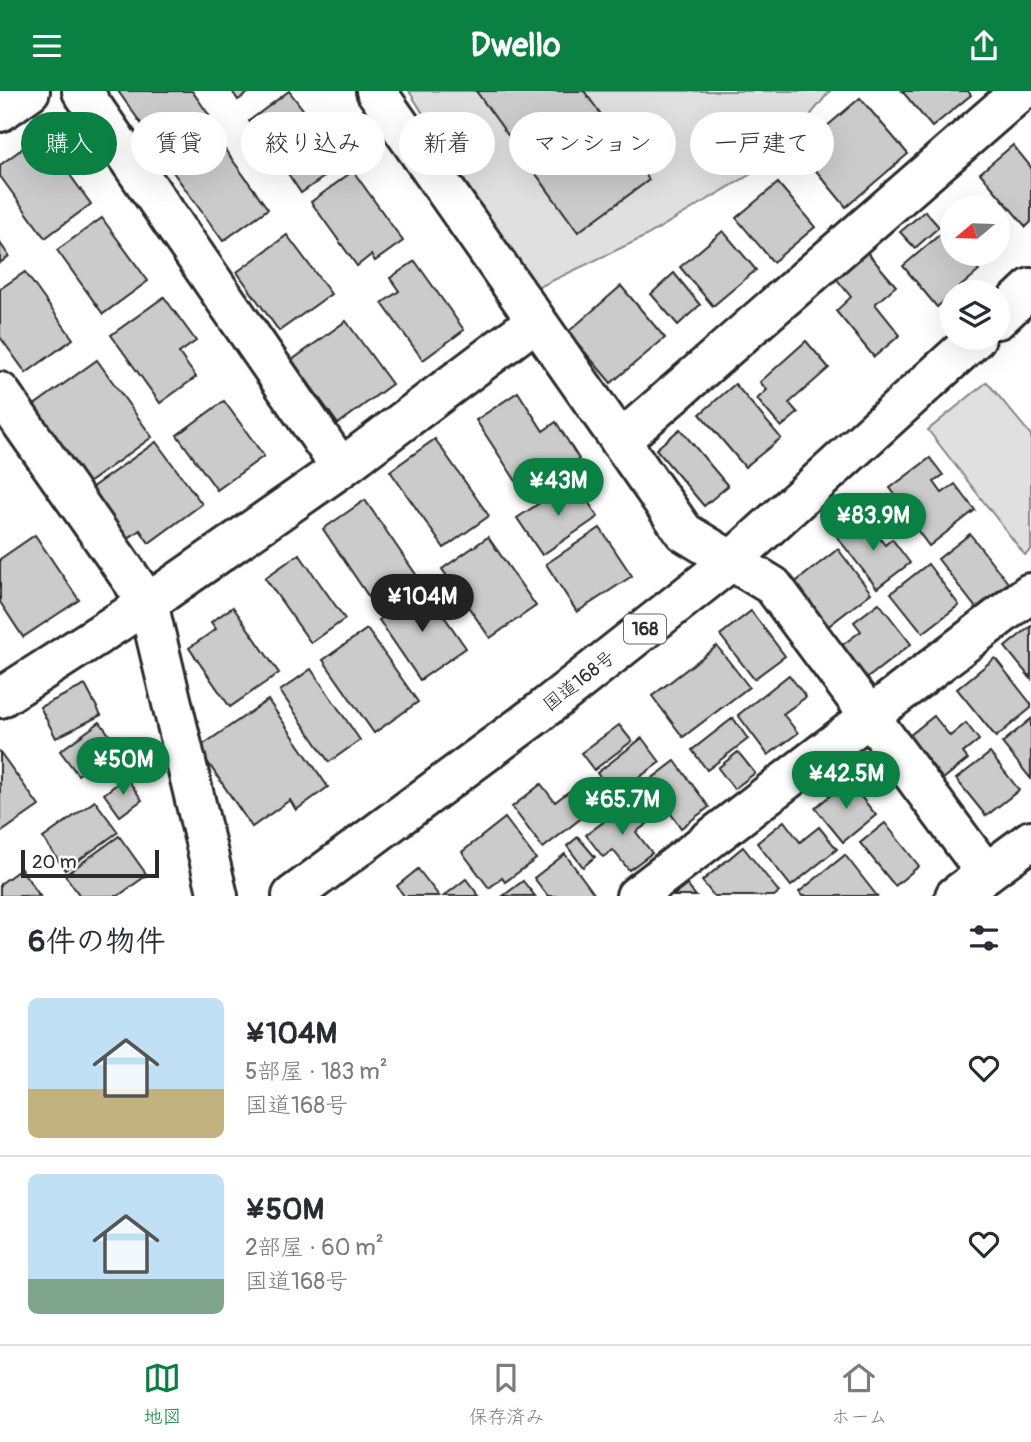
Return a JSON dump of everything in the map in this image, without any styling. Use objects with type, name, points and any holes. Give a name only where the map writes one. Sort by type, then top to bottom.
[{"type":"main road","points":[[0,112],[30,91]]},
{"type":"main road","points":[[82,91],[341,468]]},
{"type":"main road","points":[[376,91],[684,532],[773,586],[986,873]]},
{"type":"main road","points":[[620,441],[1021,91]]},
{"type":"main road","points":[[1010,308],[1031,288]]},
{"type":"main road","points":[[0,698],[148,603],[341,468],[536,321]]},
{"type":"main road","name":"国道168号","points":[[292,896],[537,715],[731,561],[963,350]]},
{"type":"main road","points":[[0,392],[148,603],[218,896]]},
{"type":"main road","points":[[636,896],[1030,593]]},
{"type":"main road","points":[[955,896],[1031,841]]},
{"type":"shaded area","points":[[409,91],[830,91],[813,112],[690,112],[690,175],[749,175],[644,237],[533,290],[461,175],[495,175],[495,112],[422,112]]},
{"type":"shaded area","points":[[987,382],[1031,435],[1031,550],[1025,555],[928,430]]},
{"type":"building","points":[[118,91],[192,91],[207,112],[133,112]]},
{"type":"building","points":[[232,91],[251,91],[238,100]]},
{"type":"building","points":[[289,91],[305,112],[261,112]]},
{"type":"building","points":[[476,91],[584,91],[599,112],[509,112],[509,137],[495,117],[495,112],[491,112]]},
{"type":"building","points":[[902,91],[968,91],[971,95],[932,127]]},
{"type":"building","points":[[860,98],[908,154],[846,207],[820,175],[834,175],[834,120]]},
{"type":"building","points":[[1013,145],[1031,167],[1031,222],[1026,227],[1010,208],[1010,196],[1000,196],[980,173]]},
{"type":"building","points":[[21,150],[21,175],[70,175],[91,204],[45,238],[0,176],[0,165]]},
{"type":"building","points":[[227,152],[268,209],[223,241],[175,175],[227,175]]},
{"type":"building","points":[[289,175],[327,175],[301,193]]},
{"type":"building","points":[[348,175],[356,175],[403,241],[375,261],[371,255],[357,266],[311,202]]},
{"type":"building","points":[[537,175],[645,175],[649,180],[578,232]]},
{"type":"building","points":[[778,183],[815,227],[773,262],[736,218]]},
{"type":"building","points":[[925,211],[939,227],[915,248],[900,232]]},
{"type":"building","points":[[102,218],[148,281],[103,314],[57,250]]},
{"type":"building","points":[[723,231],[756,270],[713,306],[680,267]]},
{"type":"building","points":[[940,234],[940,266],[975,266],[979,271],[968,280],[940,280],[940,304],[937,307],[903,266]]},
{"type":"building","points":[[287,235],[331,294],[279,331],[237,272]]},
{"type":"building","points":[[0,243],[9,256],[0,263]]},
{"type":"building","points":[[866,251],[896,286],[875,304],[900,335],[874,357],[836,311],[851,297],[835,277]]},
{"type":"building","points":[[415,261],[464,330],[423,360],[382,303],[399,291],[390,278]]},
{"type":"building","points":[[25,272],[73,339],[26,373],[0,337],[0,289]]},
{"type":"building","points":[[674,273],[700,305],[678,325],[651,294]]},
{"type":"building","points":[[621,286],[665,338],[611,383],[568,332]]},
{"type":"building","points":[[164,297],[196,341],[179,353],[196,377],[160,403],[111,335]]},
{"type":"building","points":[[346,321],[392,384],[338,424],[292,360]]},
{"type":"building","points":[[806,341],[829,368],[789,403],[798,413],[781,427],[757,399],[767,390],[760,382]]},
{"type":"building","points":[[97,360],[152,437],[88,483],[33,406]]},
{"type":"building","points":[[735,384],[781,438],[745,467],[700,414]]},
{"type":"building","points":[[518,392],[543,431],[556,422],[579,459],[567,467],[569,470],[527,498],[476,420]]},
{"type":"building","points":[[224,401],[264,456],[217,490],[177,435]]},
{"type":"building","points":[[680,429],[728,486],[704,506],[656,449]]},
{"type":"building","points":[[435,439],[489,516],[444,548],[390,471]]},
{"type":"building","points":[[156,442],[202,504],[149,543],[140,530],[124,541],[88,490]]},
{"type":"building","points":[[930,458],[943,475],[934,482],[942,493],[955,484],[975,510],[929,546],[909,519],[916,514],[907,502],[903,505],[890,488]]},
{"type":"building","points":[[574,480],[598,517],[542,555],[517,518]]},
{"type":"building","points":[[365,500],[417,576],[375,606],[323,529]]},
{"type":"building","points":[[863,517],[885,545],[892,539],[910,563],[877,588],[837,537]]},
{"type":"building","points":[[600,528],[632,576],[577,612],[546,564]]},
{"type":"building","points":[[970,534],[1008,583],[976,608],[938,559]]},
{"type":"building","points":[[35,535],[79,600],[23,637],[0,602],[0,559]]},
{"type":"building","points":[[488,537],[536,606],[490,638],[442,569]]},
{"type":"building","points":[[838,549],[871,593],[826,628],[793,584]]},
{"type":"building","points":[[299,554],[345,619],[311,643],[265,578]]},
{"type":"building","points":[[928,564],[959,605],[923,633],[891,593]]},
{"type":"building","points":[[425,589],[466,648],[420,680],[379,620]]},
{"type":"building","points":[[879,603],[911,644],[866,679],[841,646],[861,631],[854,622]]},
{"type":"building","points":[[233,607],[279,673],[230,707],[189,648],[216,629],[211,622]]},
{"type":"building","points":[[751,611],[785,656],[754,679],[720,635]]},
{"type":"building","points":[[1031,626],[1031,679],[1005,647]]},
{"type":"building","points":[[367,629],[418,702],[374,733],[323,660]]},
{"type":"building","points":[[717,646],[749,687],[683,737],[652,696]]},
{"type":"building","points":[[995,658],[1031,704],[1031,708],[996,737],[957,689]]},
{"type":"building","points":[[311,669],[360,740],[329,762],[280,691]]},
{"type":"building","points":[[789,675],[806,697],[783,714],[798,733],[768,755],[738,715]]},
{"type":"building","points":[[85,685],[101,715],[56,738],[40,707]]},
{"type":"building","points":[[268,700],[328,787],[296,810],[290,800],[252,827],[198,748]]},
{"type":"building","points":[[934,716],[950,736],[966,723],[979,740],[963,753],[968,759],[943,779],[909,736]]},
{"type":"building","points":[[733,718],[748,739],[707,770],[692,750]]},
{"type":"building","points":[[1031,719],[1031,779],[1002,743]]},
{"type":"building","points":[[100,722],[118,747],[78,775],[60,751]]},
{"type":"building","points":[[619,725],[632,741],[594,770],[581,753]]},
{"type":"building","points":[[642,738],[660,762],[614,796],[597,773]]},
{"type":"building","points":[[0,752],[39,806],[0,833]]},
{"type":"building","points":[[738,752],[755,773],[734,789],[718,768]]},
{"type":"building","points":[[990,753],[1019,790],[986,816],[956,779]]},
{"type":"building","points":[[675,761],[709,807],[681,828],[666,807],[652,818],[633,793]]},
{"type":"building","points":[[126,777],[142,800],[120,816],[104,794]]},
{"type":"building","points":[[848,781],[876,815],[843,842],[815,808]]},
{"type":"building","points":[[541,784],[555,802],[576,786],[593,809],[543,848],[512,807]]},
{"type":"building","points":[[95,801],[118,832],[65,870],[43,838]]},
{"type":"building","points":[[630,802],[647,824],[636,832],[652,853],[629,870],[613,850],[603,857],[586,835]]},
{"type":"building","points":[[505,818],[536,859],[505,882],[502,878],[489,888],[462,852]]},
{"type":"building","points":[[784,821],[800,842],[819,827],[837,849],[791,886],[757,843]]},
{"type":"building","points":[[885,823],[919,866],[895,886],[860,843]]},
{"type":"building","points":[[119,836],[147,875],[118,896],[80,896],[65,875]]},
{"type":"building","points":[[578,837],[595,857],[583,867],[567,846]]},
{"type":"building","points":[[743,847],[779,892],[774,896],[714,896],[702,881]]},
{"type":"building","points":[[565,854],[595,896],[548,896],[534,878]]},
{"type":"building","points":[[845,855],[877,896],[802,896],[799,892]]},
{"type":"building","points":[[21,869],[40,896],[0,896],[0,884]]},
{"type":"building","points":[[418,869],[439,896],[404,896],[397,886]]},
{"type":"building","points":[[466,879],[479,896],[444,896]]},
{"type":"building","points":[[523,881],[535,896],[503,896]]},
{"type":"building","points":[[687,885],[696,896],[673,896]]}]
